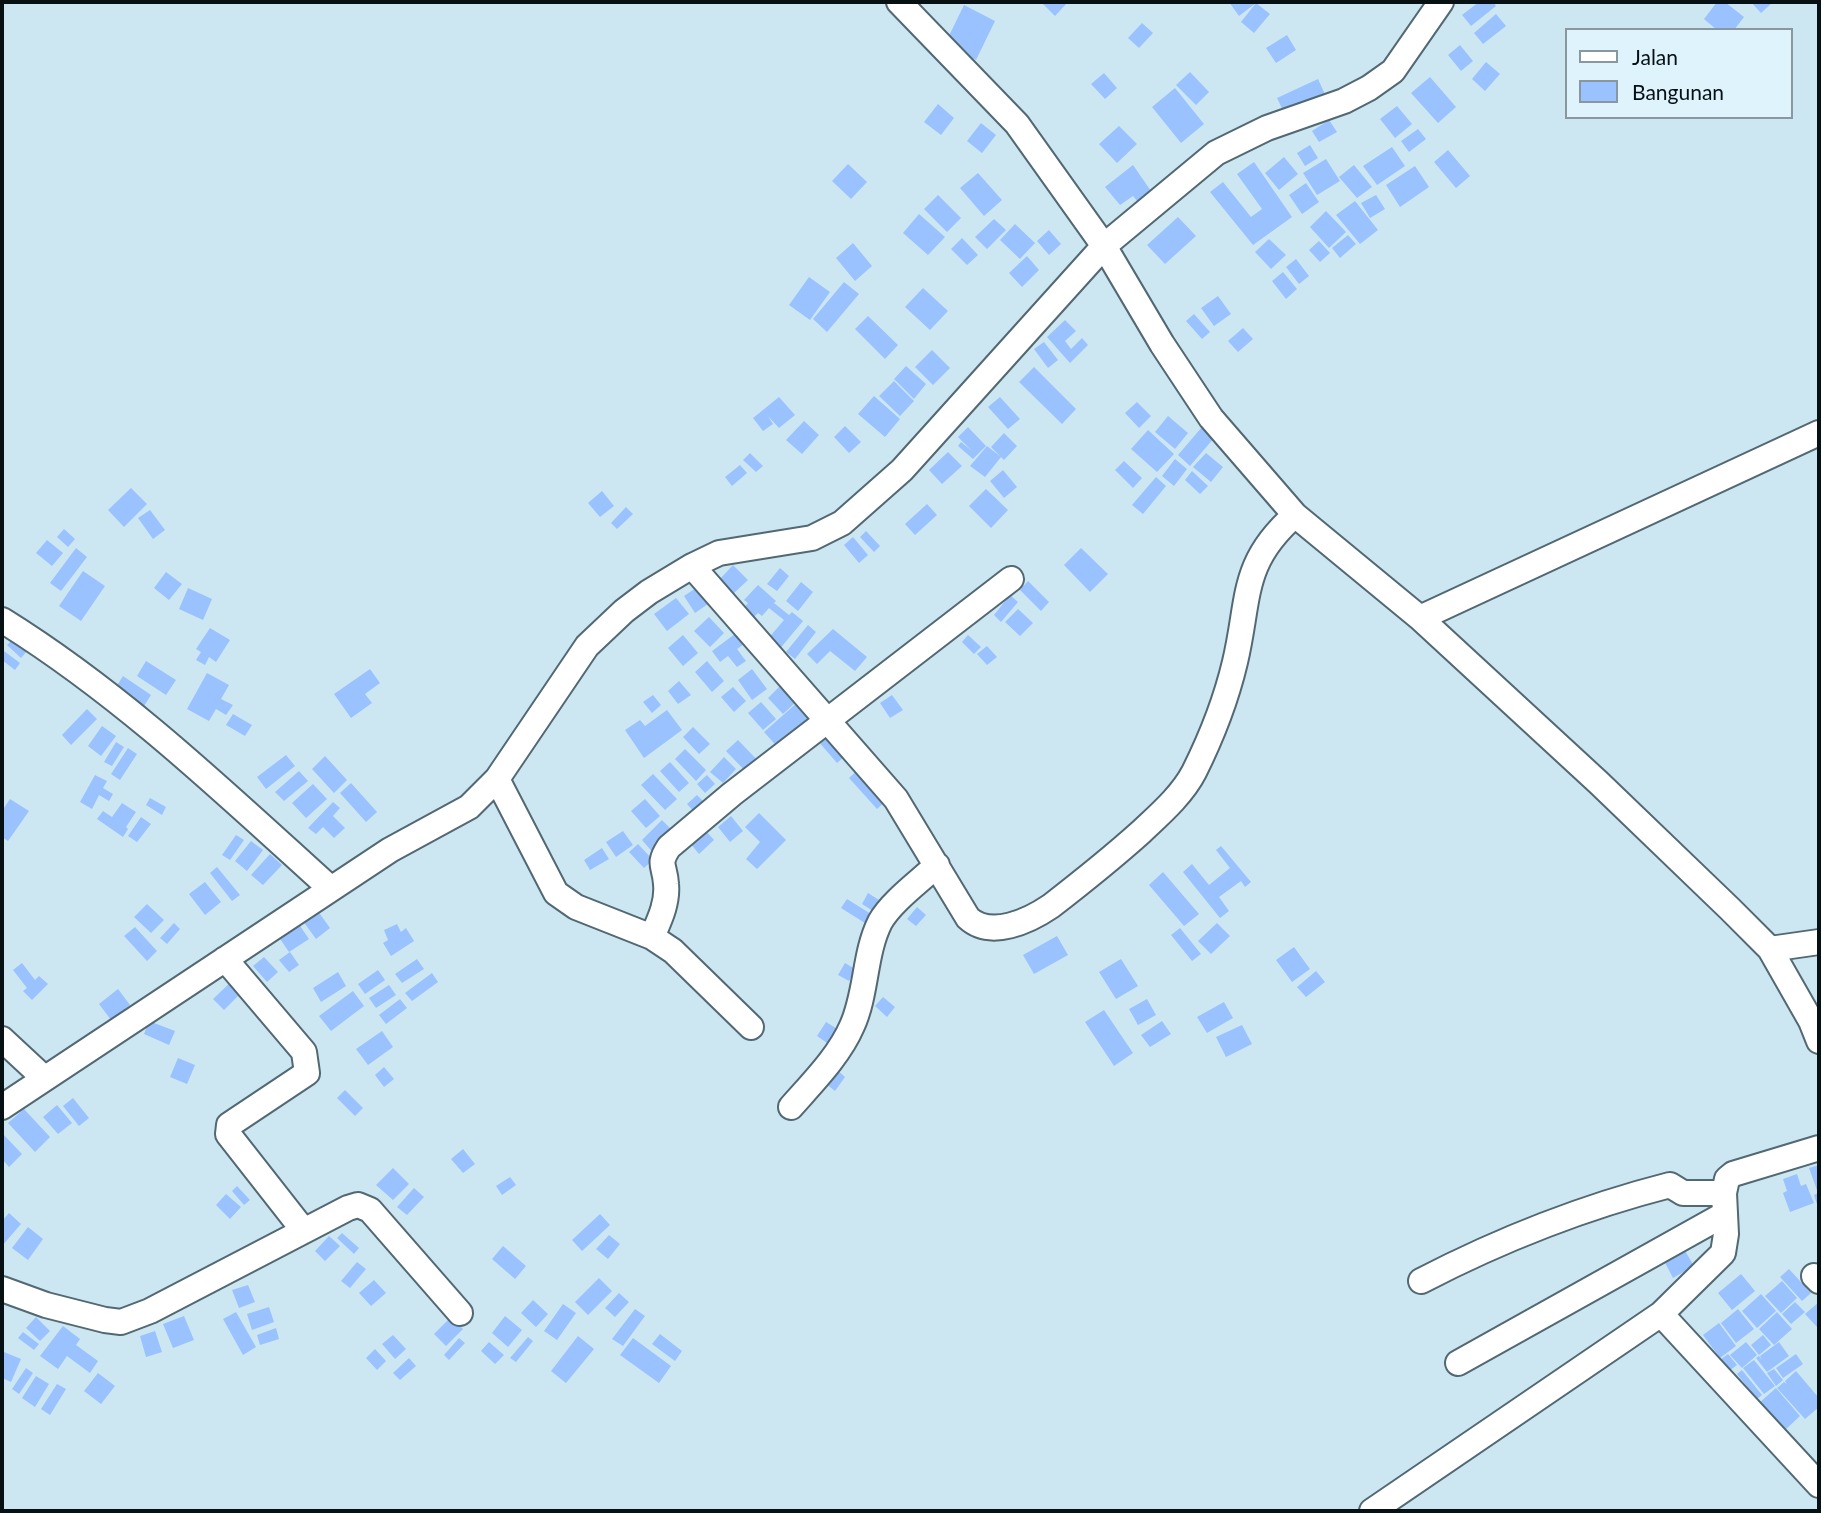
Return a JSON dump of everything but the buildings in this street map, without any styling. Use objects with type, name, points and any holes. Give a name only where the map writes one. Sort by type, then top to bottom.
[{"type":"street","points":[[900,2],[1017,124],[1104,246],[1162,344],[1211,418],[1295,515],[1420,618],[1666,846],[1770,949],[1811,1021],[1819,1041]]},
{"type":"street","points":[[2,1107],[390,850],[469,807],[497,779],[587,646],[624,611],[692,566],[719,553],[812,538],[842,523],[902,470],[1104,246],[1216,153],[1267,128],[1344,101],[1370,88],[1392,71],[1441,2]]},
{"type":"street","points":[[1420,618],[1819,433]]},
{"type":"street","points":[[692,566],[896,799],[968,918],[973,923],[989,928],[1005,927],[1044,911],[1098,871],[1167,808],[1192,775],[1221,707],[1235,662],[1246,592],[1257,560],[1277,530],[1295,515]]},
{"type":"street","points":[[652,937],[663,913],[667,884],[662,866],[663,857],[669,847],[732,794],[1011,579]]},
{"type":"street","points":[[2,620],[40,643],[105,690],[214,783],[331,890]]},
{"type":"street","points":[[497,779],[556,893],[576,907],[652,937],[673,951],[751,1027]]},
{"type":"street","points":[[792,1107],[844,1042],[852,1026],[859,1007],[872,945],[881,921],[889,910],[937,865]]},
{"type":"street","points":[[1770,949],[1819,942]]},
{"type":"street","points":[[225,959],[304,1052],[307,1073],[229,1125],[228,1134],[304,1231]]},
{"type":"street","points":[[2,1039],[44,1079]]},
{"type":"street","points":[[1372,1511],[1661,1314],[1723,1252],[1727,1179],[1733,1174],[1819,1148]]},
{"type":"street","points":[[1421,1282],[1470,1255],[1612,1200],[1670,1185],[1683,1193],[1725,1203]]},
{"type":"street","points":[[1458,1363],[1725,1203]]},
{"type":"street","points":[[2,1289],[46,1306],[121,1322],[150,1311],[358,1205],[370,1210],[460,1313]]},
{"type":"street","points":[[1661,1314],[1819,1485]]}]
